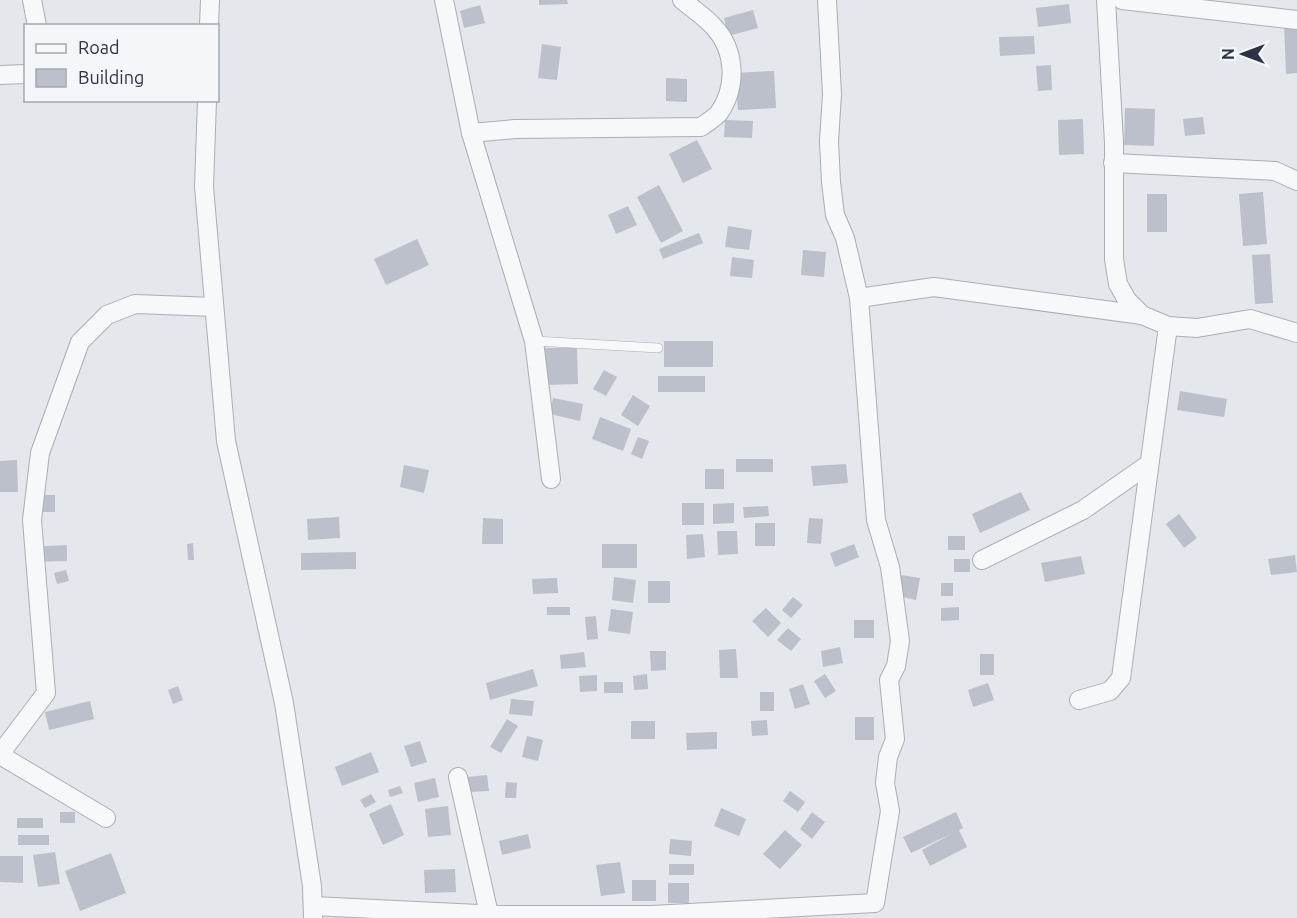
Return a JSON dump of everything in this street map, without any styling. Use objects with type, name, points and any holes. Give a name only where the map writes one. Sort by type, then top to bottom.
[{"type":"street","points":[[33,0],[37,24]]},
{"type":"street","points":[[209,24],[210,0]]},
{"type":"street","points":[[444,0],[471,133],[534,341],[551,479]]},
{"type":"street","points":[[471,133],[515,129],[701,127],[718,114],[731,88],[732,64],[724,42],[715,28],[682,0]]},
{"type":"street","points":[[207,102],[204,187],[226,441],[284,703],[312,886],[313,912],[496,916],[652,915],[875,903],[890,811],[885,783],[888,757],[895,739],[889,680],[896,666],[900,641],[890,567],[876,520],[859,298],[845,238],[835,215],[831,183],[829,141],[832,93],[827,0]]},
{"type":"street","points":[[1106,0],[1113,163],[1114,259],[1118,284],[1127,300],[1142,315]]},
{"type":"street","points":[[1122,0],[1297,20]]},
{"type":"street","points":[[0,75],[24,74]]},
{"type":"street","points":[[1113,163],[1275,171],[1297,181]]},
{"type":"street","points":[[859,298],[934,287],[1142,315],[1168,326],[1197,328],[1250,319],[1297,333]]},
{"type":"street","points":[[106,818],[0,755],[46,693],[32,520],[40,453],[80,342],[107,315],[135,304],[214,307]]},
{"type":"street","points":[[1079,700],[1110,691],[1121,678],[1168,326]]},
{"type":"street","points":[[982,560],[1083,510],[1149,464]]},
{"type":"street","points":[[458,777],[496,916]]},
{"type":"lane","points":[[534,341],[658,348]]},
{"type":"building","points":[[539,0],[567,0],[568,4],[539,5]]},
{"type":"building","points":[[1069,4],[1071,23],[1038,27],[1036,8]]},
{"type":"building","points":[[480,5],[485,23],[464,28],[460,11]]},
{"type":"building","points":[[753,10],[758,28],[728,36],[724,18]]},
{"type":"building","points":[[1297,22],[1297,73],[1286,74],[1284,23]]},
{"type":"building","points":[[1034,36],[1035,54],[1000,56],[999,37]]},
{"type":"building","points":[[542,44],[561,47],[557,80],[538,78]]},
{"type":"building","points":[[1051,65],[1052,90],[1038,91],[1036,66]]},
{"type":"building","points":[[774,71],[776,108],[738,110],[735,73]]},
{"type":"building","points":[[666,78],[687,79],[687,102],[666,101]]},
{"type":"building","points":[[1125,108],[1155,109],[1154,146],[1124,145]]},
{"type":"building","points":[[1203,117],[1205,134],[1185,136],[1183,119]]},
{"type":"building","points":[[1083,119],[1084,154],[1059,155],[1058,120]]},
{"type":"building","points":[[725,120],[753,121],[752,138],[724,137]]},
{"type":"building","points":[[697,140],[712,169],[683,183],[669,154]]},
{"type":"building","points":[[659,185],[683,231],[661,243],[637,197]]},
{"type":"building","points":[[1263,192],[1267,244],[1243,246],[1239,194]]},
{"type":"building","points":[[1147,194],[1167,194],[1167,232],[1147,232]]},
{"type":"building","points":[[628,206],[637,225],[616,234],[608,215]]},
{"type":"building","points":[[728,226],[752,230],[749,250],[725,247]]},
{"type":"building","points":[[699,233],[703,243],[663,259],[659,249]]},
{"type":"building","points":[[417,239],[429,265],[386,285],[374,259]]},
{"type":"building","points":[[803,250],[826,252],[824,277],[801,275]]},
{"type":"building","points":[[1270,254],[1273,303],[1255,304],[1252,255]]},
{"type":"building","points":[[732,257],[754,260],[752,278],[730,276]]},
{"type":"building","points":[[664,341],[713,341],[713,367],[664,367]]},
{"type":"building","points":[[545,348],[577,348],[578,384],[546,385]]},
{"type":"building","points":[[604,370],[617,377],[606,396],[593,389]]},
{"type":"building","points":[[658,376],[705,376],[705,392],[658,392]]},
{"type":"building","points":[[1180,391],[1227,399],[1224,417],[1177,410]]},
{"type":"building","points":[[633,395],[650,406],[638,426],[621,415]]},
{"type":"building","points":[[553,398],[583,404],[580,421],[550,414]]},
{"type":"building","points":[[600,417],[631,429],[623,451],[592,439]]},
{"type":"building","points":[[638,437],[649,441],[642,459],[631,454]]},
{"type":"building","points":[[736,459],[773,459],[773,472],[736,472]]},
{"type":"building","points":[[17,460],[18,492],[0,492],[0,461]]},
{"type":"building","points":[[846,464],[848,483],[813,486],[811,466]]},
{"type":"building","points":[[404,465],[429,470],[424,493],[400,487]]},
{"type":"building","points":[[705,469],[724,469],[724,489],[705,489]]},
{"type":"building","points":[[1021,492],[1030,510],[980,533],[972,514]]},
{"type":"building","points":[[37,495],[55,495],[55,512],[37,512]]},
{"type":"building","points":[[682,503],[704,503],[704,525],[682,525]]},
{"type":"building","points":[[734,503],[734,523],[713,524],[713,504]]},
{"type":"building","points":[[768,506],[769,516],[744,518],[743,507]]},
{"type":"building","points":[[1179,514],[1197,538],[1184,548],[1166,524]]},
{"type":"building","points":[[339,517],[340,538],[308,540],[307,519]]},
{"type":"building","points":[[483,518],[503,519],[503,544],[482,544]]},
{"type":"building","points":[[809,518],[823,519],[821,544],[807,543]]},
{"type":"building","points":[[755,523],[775,523],[775,546],[755,546]]},
{"type":"building","points":[[717,531],[737,531],[738,554],[718,555]]},
{"type":"building","points":[[703,534],[705,557],[687,559],[686,535]]},
{"type":"building","points":[[948,536],[965,536],[965,550],[948,550]]},
{"type":"building","points":[[193,543],[194,560],[188,560],[187,544]]},
{"type":"building","points":[[602,544],[637,544],[637,568],[602,568]]},
{"type":"building","points":[[854,544],[859,557],[835,567],[830,553]]},
{"type":"building","points":[[67,545],[67,561],[30,562],[29,547]]},
{"type":"building","points":[[356,552],[356,569],[301,570],[301,553]]},
{"type":"building","points":[[1295,555],[1297,572],[1271,575],[1268,559]]},
{"type":"building","points":[[1081,556],[1085,574],[1045,582],[1041,563]]},
{"type":"building","points":[[954,559],[970,559],[970,572],[954,572]]},
{"type":"building","points":[[66,570],[69,581],[57,584],[54,573]]},
{"type":"building","points":[[901,575],[920,578],[916,600],[898,596]]},
{"type":"building","points":[[614,577],[636,580],[633,603],[612,600]]},
{"type":"building","points":[[557,578],[558,593],[533,594],[532,579]]},
{"type":"building","points":[[648,581],[670,581],[670,603],[648,603]]},
{"type":"building","points":[[941,583],[953,583],[953,596],[941,596]]},
{"type":"building","points":[[793,597],[803,605],[791,618],[782,610]]},
{"type":"building","points":[[547,607],[570,607],[570,615],[547,615]]},
{"type":"building","points":[[959,607],[959,620],[941,621],[941,608]]},
{"type":"building","points":[[766,608],[781,623],[768,637],[752,621]]},
{"type":"building","points":[[611,609],[633,612],[630,634],[608,631]]},
{"type":"building","points":[[596,616],[598,639],[587,640],[585,617]]},
{"type":"building","points":[[854,620],[874,620],[874,638],[854,638]]},
{"type":"building","points":[[788,628],[801,639],[791,651],[777,640]]},
{"type":"building","points":[[840,647],[843,663],[823,667],[821,651]]},
{"type":"building","points":[[736,649],[738,678],[720,678],[719,650]]},
{"type":"building","points":[[650,651],[666,651],[666,670],[651,671]]},
{"type":"building","points":[[584,652],[586,667],[561,669],[560,655]]},
{"type":"building","points":[[980,654],[994,654],[994,675],[980,675]]},
{"type":"building","points":[[533,669],[538,686],[490,700],[486,683]]},
{"type":"building","points":[[647,674],[648,689],[634,690],[633,676]]},
{"type":"building","points":[[825,674],[836,691],[825,698],[814,681]]},
{"type":"building","points":[[597,675],[597,691],[580,692],[579,676]]},
{"type":"building","points":[[604,682],[623,682],[623,693],[604,693]]},
{"type":"building","points":[[988,683],[994,700],[973,707],[968,690]]},
{"type":"building","points":[[803,684],[810,704],[795,709],[789,689]]},
{"type":"building","points":[[178,686],[183,700],[173,704],[168,690]]},
{"type":"building","points":[[760,692],[774,692],[774,711],[760,711]]},
{"type":"building","points":[[511,699],[534,701],[532,716],[509,714]]},
{"type":"building","points":[[90,701],[94,719],[49,730],[45,712]]},
{"type":"building","points":[[855,717],[874,717],[874,740],[855,740]]},
{"type":"building","points":[[507,719],[518,726],[501,753],[490,747]]},
{"type":"building","points":[[767,720],[768,735],[752,736],[751,721]]},
{"type":"building","points":[[631,721],[655,721],[655,739],[631,739]]},
{"type":"building","points":[[717,732],[717,749],[687,750],[686,733]]},
{"type":"building","points":[[527,736],[543,740],[538,761],[522,757]]},
{"type":"building","points":[[420,741],[427,762],[411,767],[404,746]]},
{"type":"building","points":[[371,752],[379,772],[342,786],[335,767]]},
{"type":"building","points":[[487,775],[489,791],[468,792],[467,777]]},
{"type":"building","points":[[435,778],[439,797],[418,802],[414,783]]},
{"type":"building","points":[[506,782],[517,783],[516,798],[505,798]]},
{"type":"building","points":[[400,786],[403,793],[390,797],[388,790]]},
{"type":"building","points":[[790,791],[805,802],[798,812],[783,801]]},
{"type":"building","points":[[371,794],[376,802],[365,808],[360,800]]},
{"type":"building","points":[[391,804],[404,835],[383,845],[369,814]]},
{"type":"building","points":[[448,806],[451,835],[428,837],[425,809]]},
{"type":"building","points":[[721,808],[746,819],[739,836],[714,826]]},
{"type":"building","points":[[60,812],[75,812],[75,823],[60,823]]},
{"type":"building","points":[[812,812],[825,822],[812,839],[800,829]]},
{"type":"building","points":[[956,812],[963,828],[959,830],[967,847],[930,866],[922,850],[953,833],[911,853],[903,837]]},
{"type":"building","points":[[17,818],[43,818],[43,828],[17,828]]},
{"type":"building","points":[[785,830],[802,845],[780,869],[763,854]]},
{"type":"building","points":[[528,834],[531,848],[502,855],[499,841]]},
{"type":"building","points":[[18,835],[49,835],[49,845],[18,845]]},
{"type":"building","points":[[670,839],[692,841],[691,856],[669,854]]},
{"type":"building","points":[[55,852],[60,884],[38,887],[33,855]]},
{"type":"building","points":[[111,853],[126,893],[80,911],[65,871]]},
{"type":"building","points":[[0,856],[23,856],[23,883],[0,882]]},
{"type":"building","points":[[620,862],[625,893],[601,896],[596,865]]},
{"type":"building","points":[[669,864],[694,864],[694,875],[669,875]]},
{"type":"building","points":[[455,869],[456,892],[425,893],[424,870]]},
{"type":"building","points":[[632,880],[656,880],[656,901],[632,901]]},
{"type":"building","points":[[668,883],[689,883],[689,903],[668,903]]}]
